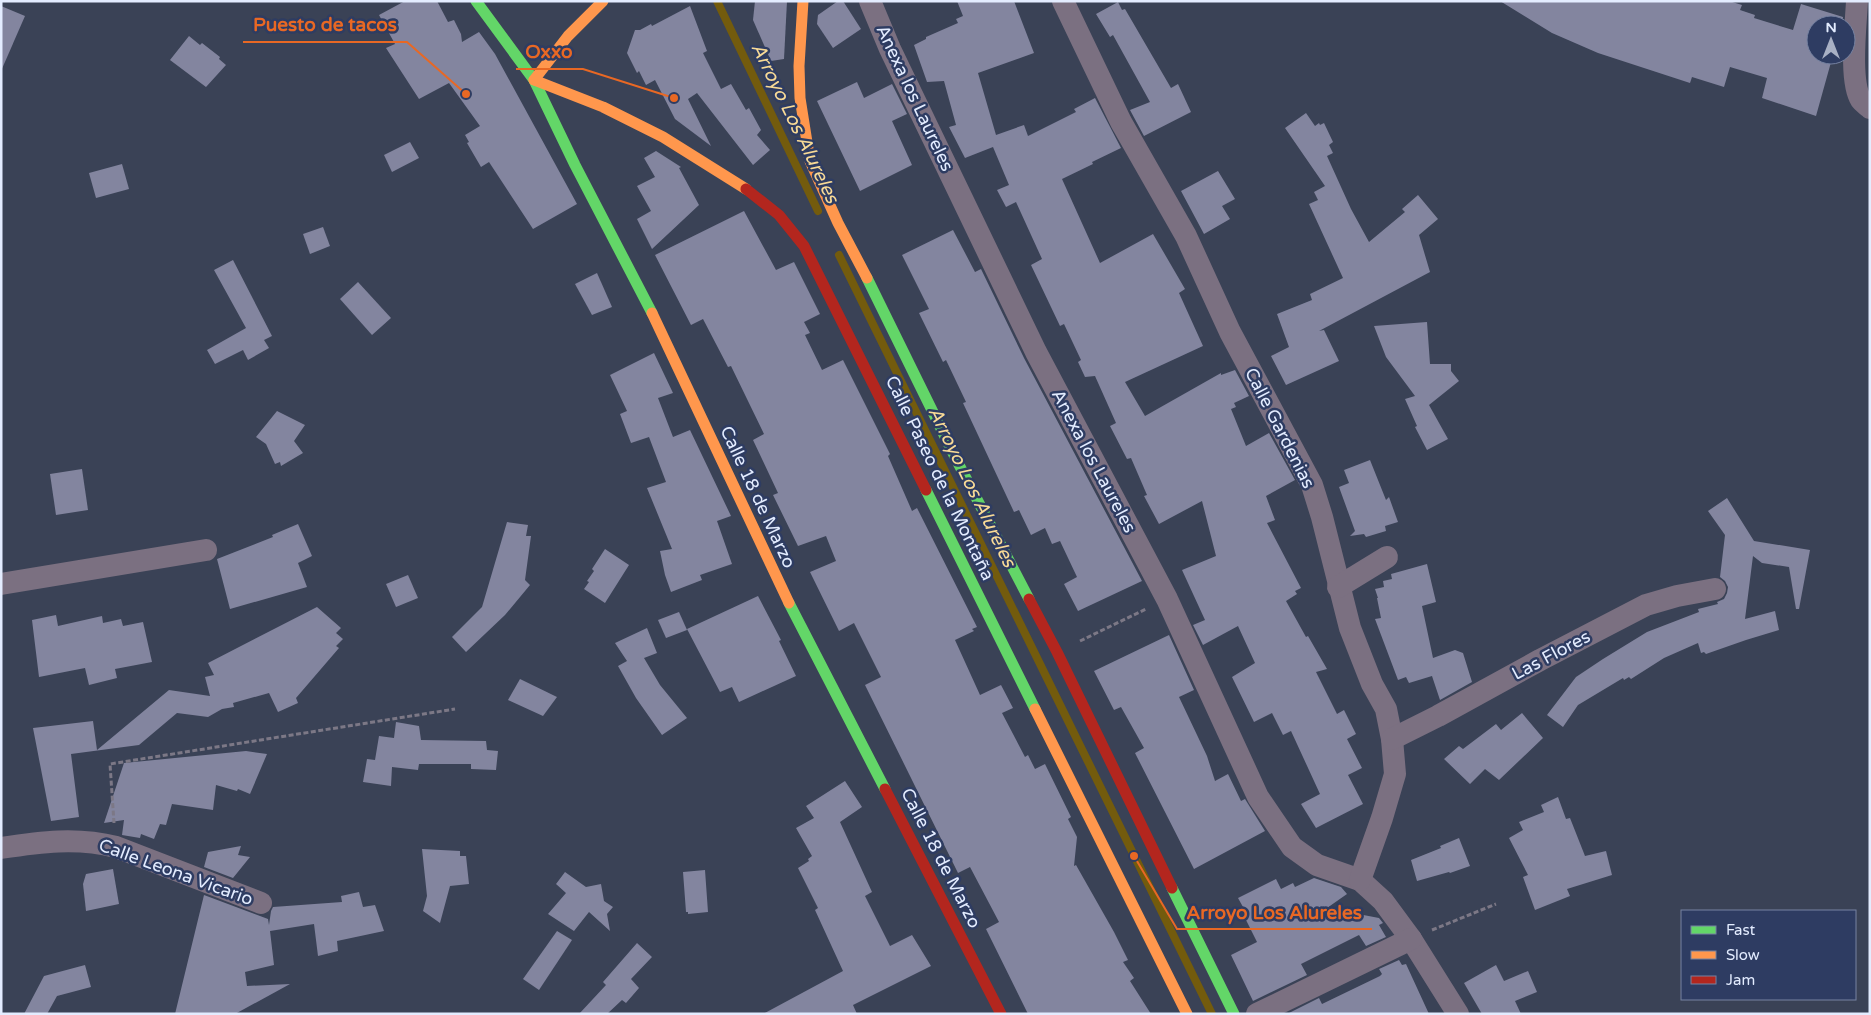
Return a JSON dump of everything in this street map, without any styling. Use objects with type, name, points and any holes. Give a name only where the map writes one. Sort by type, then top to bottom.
[{"type":"main road","name":"Calle 18 de Marzo","points":[[476,1],[534,80],[575,166],[659,327],[785,595],[1001,1014]]},
{"type":"main road","points":[[534,80],[568,36],[603,1]]},
{"type":"main road","name":"Calle Paseo de la Montaña","points":[[803,1],[800,98],[810,161],[838,223],[884,311],[956,459],[1057,652],[1234,1014]]},
{"type":"main road","name":"Calle Paseo de la Montaña","points":[[534,80],[603,107],[663,137],[750,191],[779,215],[804,246],[1181,1011]]},
{"type":"street","name":"Anexa los Laureles","points":[[870,1],[890,49],[1036,352],[1167,599],[1258,797],[1292,847],[1317,865],[1360,880]]},
{"type":"street","name":"Calle Gardenias","points":[[1063,1],[1121,122],[1186,236],[1230,332],[1312,485],[1350,628],[1372,684],[1386,709],[1392,739],[1395,774],[1360,880]]},
{"type":"street","points":[[1858,1],[1854,57],[1857,87],[1861,100],[1870,108]]},
{"type":"street","points":[[1,584],[206,550]]},
{"type":"street","points":[[1338,587],[1387,557]]},
{"type":"street","name":"Las Flores","points":[[1392,739],[1646,605],[1677,596],[1715,589]]},
{"type":"street","name":"Calle Leona Vicario","points":[[1,848],[45,841],[101,843],[262,903]]},
{"type":"street","points":[[1360,880],[1383,901],[1411,940],[1458,1014]]},
{"type":"street","points":[[1257,1014],[1411,940]]},
{"type":"path","points":[[1057,652],[1167,599]]},
{"type":"path","points":[[116,847],[110,764],[455,709]]},
{"type":"path","points":[[1411,940],[1496,904]]},
{"type":"building","points":[[405,1],[437,1],[448,22],[454,20],[461,34],[462,42],[479,32],[495,54],[577,204],[533,229],[489,162],[481,167],[467,143],[469,142],[465,135],[480,126],[449,83],[419,99],[386,48],[395,44],[379,15]]},
{"type":"building","points":[[755,1],[787,1],[784,59],[771,61],[753,20]]},
{"type":"building","points":[[838,1],[843,1],[861,29],[833,48],[817,24],[818,15]]},
{"type":"building","points":[[957,1],[1014,1],[1034,53],[978,73],[996,135],[1024,125],[1028,136],[1076,112],[1074,109],[1095,98],[1121,148],[1062,179],[1100,263],[1153,234],[1185,289],[1179,293],[1203,346],[1125,382],[1145,416],[1221,373],[1221,375],[1235,370],[1249,396],[1234,403],[1236,407],[1231,409],[1246,446],[1269,433],[1295,480],[1266,496],[1275,520],[1267,523],[1301,588],[1295,591],[1297,594],[1286,601],[1327,669],[1316,672],[1337,714],[1344,710],[1356,734],[1347,739],[1362,768],[1348,775],[1363,804],[1316,828],[1301,804],[1320,794],[1291,731],[1283,735],[1272,713],[1254,722],[1232,677],[1255,663],[1238,626],[1203,645],[1193,625],[1205,620],[1182,570],[1216,556],[1202,501],[1159,524],[1144,496],[1147,495],[1131,458],[1127,459],[1110,426],[1116,423],[1095,376],[1085,377],[1078,362],[1081,360],[1064,324],[1060,326],[1031,265],[1042,259],[1016,202],[1006,207],[997,190],[1009,185],[993,147],[965,158],[949,127],[956,125],[944,81],[927,82],[914,45],[926,39],[926,37],[958,23],[956,19],[963,16]]},
{"type":"building","points":[[1500,1],[1729,1],[1742,5],[1740,10],[1755,15],[1754,18],[1793,30],[1801,4],[1837,15],[1806,15],[1806,65],[1830,65],[1816,116],[1762,98],[1767,78],[1730,67],[1724,87],[1692,77],[1690,83],[1598,53],[1552,33]]},
{"type":"building","points":[[1118,2],[1122,10],[1125,9],[1171,88],[1178,84],[1191,112],[1144,136],[1130,110],[1150,102],[1113,35],[1110,37],[1096,14]]},
{"type":"building","points":[[1,6],[25,16],[1,71]]},
{"type":"building","points":[[690,6],[707,51],[703,53],[721,89],[731,84],[746,110],[749,108],[761,130],[757,135],[770,150],[753,165],[697,93],[688,99],[711,146],[675,119],[655,80],[646,85],[639,71],[637,73],[627,53],[635,30],[640,30],[651,24],[652,26]]},
{"type":"building","points":[[189,36],[220,57],[219,59],[226,65],[206,87],[170,60]]},
{"type":"building","points":[[857,82],[864,98],[892,84],[907,114],[892,121],[912,165],[860,191],[817,101]]},
{"type":"building","points":[[1306,113],[1315,126],[1319,123],[1320,125],[1324,123],[1333,142],[1329,145],[1333,153],[1327,156],[1351,209],[1369,242],[1405,212],[1402,209],[1418,195],[1438,219],[1419,235],[1430,272],[1319,331],[1324,330],[1339,361],[1286,385],[1271,356],[1289,347],[1277,314],[1312,300],[1310,294],[1343,278],[1309,204],[1318,200],[1314,192],[1325,186],[1285,128]]},
{"type":"building","points":[[410,142],[419,158],[392,172],[384,155]]},
{"type":"building","points":[[656,151],[681,167],[679,168],[699,205],[652,249],[637,219],[651,211],[637,186],[655,177],[644,158]]},
{"type":"building","points":[[122,164],[129,189],[96,198],[89,173]]},
{"type":"building","points":[[1218,171],[1235,199],[1222,206],[1230,219],[1204,234],[1181,191]]},
{"type":"building","points":[[744,211],[776,270],[794,262],[820,314],[804,322],[810,333],[805,335],[822,370],[843,360],[890,454],[888,456],[912,511],[917,508],[977,627],[972,629],[974,631],[955,640],[980,695],[1001,685],[1013,708],[1002,713],[1025,757],[1028,755],[1035,769],[1045,764],[1071,817],[1068,819],[1077,837],[1074,866],[1076,865],[1114,932],[1128,960],[1123,962],[1134,978],[1130,981],[1151,1014],[1028,1014],[986,929],[999,922],[970,867],[958,873],[865,685],[881,677],[854,623],[839,631],[810,572],[836,561],[826,536],[798,546],[773,495],[778,493],[753,440],[764,434],[731,366],[728,367],[703,319],[691,325],[655,255]]},
{"type":"building","points":[[323,227],[330,246],[310,254],[303,234]]},
{"type":"building","points":[[953,230],[975,272],[981,269],[1024,358],[1142,581],[1078,611],[1064,584],[1077,577],[1060,541],[1052,544],[1045,528],[1031,535],[1019,510],[1014,512],[963,403],[966,402],[946,360],[943,362],[919,313],[929,309],[902,255]]},
{"type":"building","points":[[233,260],[272,336],[264,340],[269,348],[248,360],[243,350],[215,364],[207,350],[246,328],[214,270]]},
{"type":"building","points":[[597,273],[612,307],[592,315],[575,284]]},
{"type":"building","points":[[358,282],[391,318],[372,335],[340,299]]},
{"type":"building","points":[[1427,322],[1430,364],[1451,364],[1451,371],[1459,381],[1429,405],[1448,439],[1427,450],[1415,427],[1417,426],[1405,399],[1415,396],[1386,357],[1374,326]]},
{"type":"building","points":[[654,353],[673,393],[658,398],[673,437],[690,430],[731,516],[717,521],[732,564],[700,575],[702,580],[671,592],[660,551],[672,549],[647,488],[666,482],[649,437],[631,443],[620,414],[627,411],[610,375]]},
{"type":"building","points":[[277,411],[305,425],[294,441],[303,453],[281,466],[280,462],[275,464],[266,444],[256,437]]},
{"type":"building","points":[[1370,460],[1386,500],[1389,497],[1398,522],[1385,526],[1386,531],[1366,537],[1364,534],[1350,536],[1355,531],[1339,487],[1349,483],[1344,470]]},
{"type":"building","points":[[82,469],[88,510],[56,515],[50,474]]},
{"type":"building","points":[[1727,498],[1754,541],[1810,550],[1799,609],[1796,609],[1789,567],[1762,563],[1753,556],[1745,619],[1775,611],[1779,630],[1706,654],[1704,652],[1701,653],[1698,643],[1664,658],[1631,679],[1629,677],[1624,680],[1623,678],[1578,705],[1563,727],[1547,715],[1576,677],[1603,659],[1647,632],[1699,612],[1698,609],[1718,604],[1717,602],[1724,599],[1728,587],[1720,577],[1725,535],[1708,511]]},
{"type":"building","points":[[507,522],[528,525],[526,536],[531,536],[525,580],[530,585],[505,615],[466,652],[452,637],[482,607]]},
{"type":"building","points":[[298,524],[312,556],[298,563],[307,587],[230,609],[217,559],[273,537],[272,535]]},
{"type":"building","points":[[605,549],[629,565],[605,603],[584,589],[594,571],[592,569]]},
{"type":"building","points":[[1427,564],[1436,602],[1422,606],[1433,658],[1455,650],[1463,653],[1472,682],[1440,700],[1432,676],[1409,683],[1406,677],[1398,680],[1375,619],[1381,618],[1375,589],[1384,587],[1383,581],[1392,579],[1391,574]]},
{"type":"building","points":[[408,575],[418,598],[396,607],[386,584]]},
{"type":"building","points":[[758,596],[781,640],[779,641],[796,676],[739,702],[732,687],[720,692],[687,629]]},
{"type":"building","points":[[317,607],[341,628],[336,633],[343,639],[336,646],[339,648],[296,698],[298,703],[278,712],[269,693],[233,703],[234,707],[222,709],[208,717],[177,713],[139,745],[71,754],[79,817],[51,821],[33,728],[93,721],[97,750],[169,690],[210,696],[205,677],[214,675],[208,663]]},
{"type":"building","points":[[679,612],[687,630],[666,638],[658,620]]},
{"type":"building","points":[[56,615],[58,626],[102,616],[103,623],[121,619],[123,626],[143,622],[152,662],[115,669],[117,678],[89,685],[85,668],[39,677],[32,620]]},
{"type":"building","points":[[647,628],[657,653],[644,658],[660,685],[687,718],[662,735],[636,698],[618,666],[627,661],[615,643]]},
{"type":"building","points":[[1169,635],[1194,690],[1179,697],[1207,756],[1215,781],[1228,774],[1241,801],[1245,799],[1265,831],[1194,869],[1135,753],[1144,748],[1121,707],[1114,710],[1094,671]]},
{"type":"building","points":[[520,679],[557,697],[543,716],[508,700]]},
{"type":"building","points":[[1522,713],[1543,738],[1499,780],[1485,769],[1470,784],[1444,759],[1459,746],[1463,749],[1496,724],[1501,730]]},
{"type":"building","points":[[396,722],[419,726],[421,740],[486,741],[487,750],[498,751],[496,770],[471,769],[471,764],[419,764],[418,770],[392,767],[391,786],[363,782],[367,759],[375,760],[379,736],[394,738]]},
{"type":"building","points":[[246,751],[267,754],[250,794],[238,789],[237,791],[216,785],[213,810],[172,804],[166,825],[160,824],[154,839],[141,834],[140,838],[122,835],[124,820],[104,823],[124,763]]},
{"type":"building","points":[[845,781],[862,807],[840,822],[872,892],[865,896],[890,946],[912,935],[931,966],[853,1005],[857,1014],[763,1014],[843,971],[815,910],[818,908],[798,868],[809,861],[808,859],[812,856],[796,828],[814,818],[806,806]]},
{"type":"building","points":[[1558,797],[1566,819],[1570,818],[1585,856],[1606,851],[1612,875],[1567,889],[1570,896],[1535,910],[1523,877],[1528,875],[1509,838],[1523,830],[1519,822],[1544,812],[1541,805]]},
{"type":"building","points":[[1459,838],[1470,866],[1417,881],[1411,860],[1441,848],[1440,846]]},
{"type":"building","points":[[241,846],[238,855],[250,857],[233,878],[204,867],[208,852]]},
{"type":"building","points":[[422,849],[460,851],[460,856],[466,856],[469,884],[450,886],[440,923],[423,911],[427,896]]},
{"type":"building","points":[[113,869],[119,904],[86,911],[83,884],[86,874]]},
{"type":"building","points":[[705,870],[708,912],[688,914],[686,912],[683,872]]},
{"type":"building","points":[[565,872],[586,887],[601,884],[604,901],[613,907],[607,914],[610,931],[589,912],[574,931],[548,914],[566,893],[556,884]]},
{"type":"building","points":[[1314,878],[1341,887],[1347,894],[1327,908],[1379,918],[1383,923],[1379,925],[1386,937],[1366,946],[1359,935],[1301,964],[1307,975],[1253,1001],[1231,955],[1257,942],[1240,908],[1243,907],[1238,898],[1276,879],[1281,889],[1293,883],[1295,887]]},
{"type":"building","points":[[359,892],[363,907],[375,905],[384,931],[337,941],[338,951],[318,956],[314,924],[270,931],[274,965],[245,972],[247,986],[290,984],[235,1014],[175,1014],[204,895],[268,919],[269,925],[273,907],[342,902],[341,896]]},
{"type":"building","points":[[557,931],[572,940],[539,990],[523,979]]},
{"type":"building","points":[[637,943],[652,957],[631,979],[639,988],[626,1003],[622,1000],[607,1014],[579,1014],[606,985],[603,982]]},
{"type":"building","points":[[1399,960],[1402,965],[1406,964],[1429,1014],[1287,1014],[1319,998],[1322,1004],[1380,976],[1382,974],[1379,969]]},
{"type":"building","points":[[85,965],[91,987],[57,996],[47,1014],[24,1014],[44,976]]},
{"type":"building","points":[[1496,965],[1504,981],[1528,971],[1537,992],[1515,1001],[1521,1014],[1482,1014],[1464,983]]},
{"type":"waterway","name":"Arroyo Los Alureles","points":[[717,1],[818,211]]},
{"type":"waterway","name":"Arroyo Los Alureles","points":[[839,255],[1212,1014]]},
{"type":"traffic: fast","points":[[476,1],[534,80],[575,165],[652,313]]},
{"type":"traffic: fast","points":[[867,278],[956,459],[1029,599]]},
{"type":"traffic: fast","points":[[926,490],[1035,709]]},
{"type":"traffic: fast","points":[[789,603],[885,789]]},
{"type":"traffic: fast","points":[[1172,888],[1234,1014]]},
{"type":"traffic: slow","points":[[534,80],[568,36],[603,1]]},
{"type":"traffic: slow","points":[[803,1],[799,66],[800,98],[810,161],[838,223],[867,278]]},
{"type":"traffic: slow","points":[[534,80],[603,107],[663,137],[746,189]]},
{"type":"traffic: slow","points":[[652,313],[789,603]]},
{"type":"traffic: slow","points":[[1035,709],[1187,1014]]},
{"type":"traffic: jam","points":[[746,189],[779,215],[804,246],[926,490]]},
{"type":"traffic: jam","points":[[1029,599],[1057,652],[1172,888]]},
{"type":"traffic: jam","points":[[885,789],[1001,1014]]},
{"type":"place","name":"Puesto de tacos","points":[[466,94]]},
{"type":"place","name":"Oxxo","points":[[674,98]]},
{"type":"place","name":"Arroyo Los Alureles","points":[[1134,856]]}]
